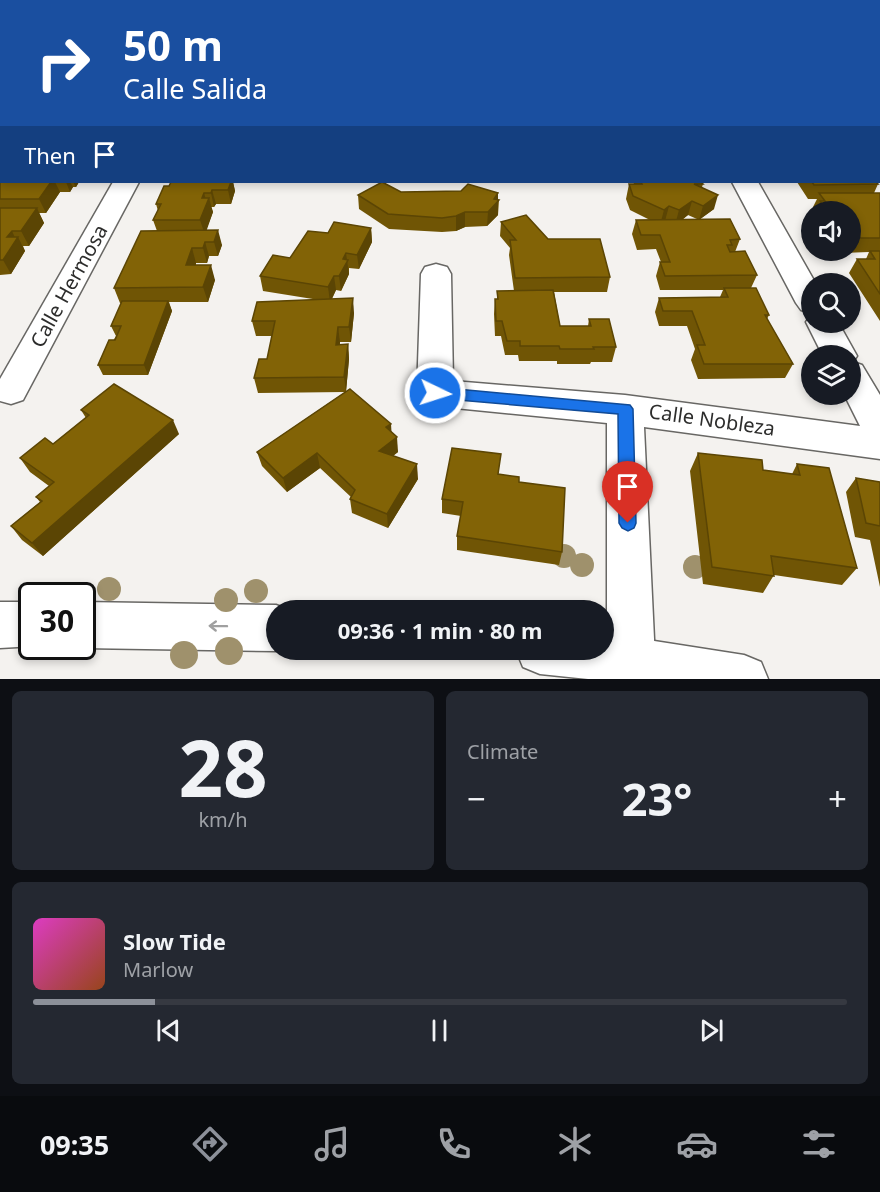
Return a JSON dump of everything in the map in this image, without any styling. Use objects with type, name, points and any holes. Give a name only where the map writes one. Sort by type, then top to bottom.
[{"type":"street","name":"Calle Hermosa","points":[[11,390],[125,183]]},
{"type":"street","points":[[747,183],[801,283]]},
{"type":"street","name":"Calle Nobleza","points":[[436,274],[435,393],[625,409],[880,444]]},
{"type":"street","points":[[861,394],[880,428]]},
{"type":"street","points":[[625,409],[631,660]]},
{"type":"street","points":[[0,625],[18,625]]},
{"type":"street","points":[[96,625],[266,628]]},
{"type":"street","points":[[614,658],[744,679]]},
{"type":"building","points":[[0,183],[50,183],[39,199],[0,199]]},
{"type":"building","points":[[170,183],[231,183],[228,190],[212,190],[211,193],[204,193],[202,198],[209,198],[200,220],[153,220],[161,204],[156,204],[164,186],[169,186]]},
{"type":"building","points":[[380,183],[401,192],[461,191],[468,184],[498,193],[494,199],[499,200],[488,212],[465,212],[442,218],[388,214],[358,195]]},
{"type":"building","points":[[702,183],[694,184],[718,195],[703,206],[692,201],[679,210],[669,206],[664,210],[633,196],[629,184]]},
{"type":"building","points":[[813,183],[878,184],[814,185]]},
{"type":"building","points":[[819,193],[880,193],[880,238],[861,238],[861,201],[825,201]]},
{"type":"building","points":[[0,208],[37,208],[21,231],[12,231],[7,237],[18,237],[3,260],[0,260]]},
{"type":"building","points":[[526,215],[548,239],[600,239],[610,277],[515,278],[510,240],[516,240],[501,222]]},
{"type":"building","points":[[730,219],[740,239],[730,240],[732,245],[727,245],[730,252],[745,251],[757,275],[665,276],[660,262],[670,262],[660,235],[641,235],[636,220]]},
{"type":"building","points":[[334,222],[371,228],[357,255],[346,253],[343,259],[348,260],[339,276],[334,276],[328,287],[260,276],[273,255],[290,258],[308,231],[328,233]]},
{"type":"building","points":[[218,230],[214,242],[205,242],[203,248],[192,248],[186,265],[211,265],[203,287],[114,288],[141,231]]},
{"type":"building","points":[[870,251],[880,251],[880,294],[858,261],[875,259]]},
{"type":"building","points":[[724,288],[756,288],[769,315],[765,315],[793,364],[704,364],[697,345],[705,345],[692,311],[663,311],[659,298],[728,297]]},
{"type":"building","points":[[553,290],[560,326],[591,326],[589,319],[609,319],[616,347],[560,349],[559,346],[520,346],[520,341],[507,341],[502,321],[496,321],[497,291]]},
{"type":"building","points":[[353,298],[349,327],[338,327],[336,345],[348,344],[344,377],[254,378],[259,359],[267,359],[275,321],[252,321],[257,302]]},
{"type":"building","points":[[122,301],[168,301],[144,365],[98,365],[109,340],[115,340],[121,326],[111,326]]},
{"type":"building","points":[[114,384],[173,420],[32,543],[11,526],[42,501],[36,497],[54,482],[20,458],[45,438],[53,444],[89,415],[81,410]]},
{"type":"building","points":[[350,389],[391,424],[386,427],[397,437],[379,451],[417,464],[387,514],[350,499],[355,490],[317,453],[283,478],[257,452]]},
{"type":"building","points":[[452,448],[501,454],[498,474],[519,477],[519,482],[565,488],[562,552],[457,536],[463,502],[442,499]]},
{"type":"building","points":[[698,453],[762,460],[763,470],[800,475],[797,464],[829,468],[857,568],[771,556],[774,576],[712,567]]},
{"type":"building","points":[[856,478],[880,482],[880,526],[866,523]]},
{"type":"route","points":[[435,393],[625,409],[628,523]]}]
